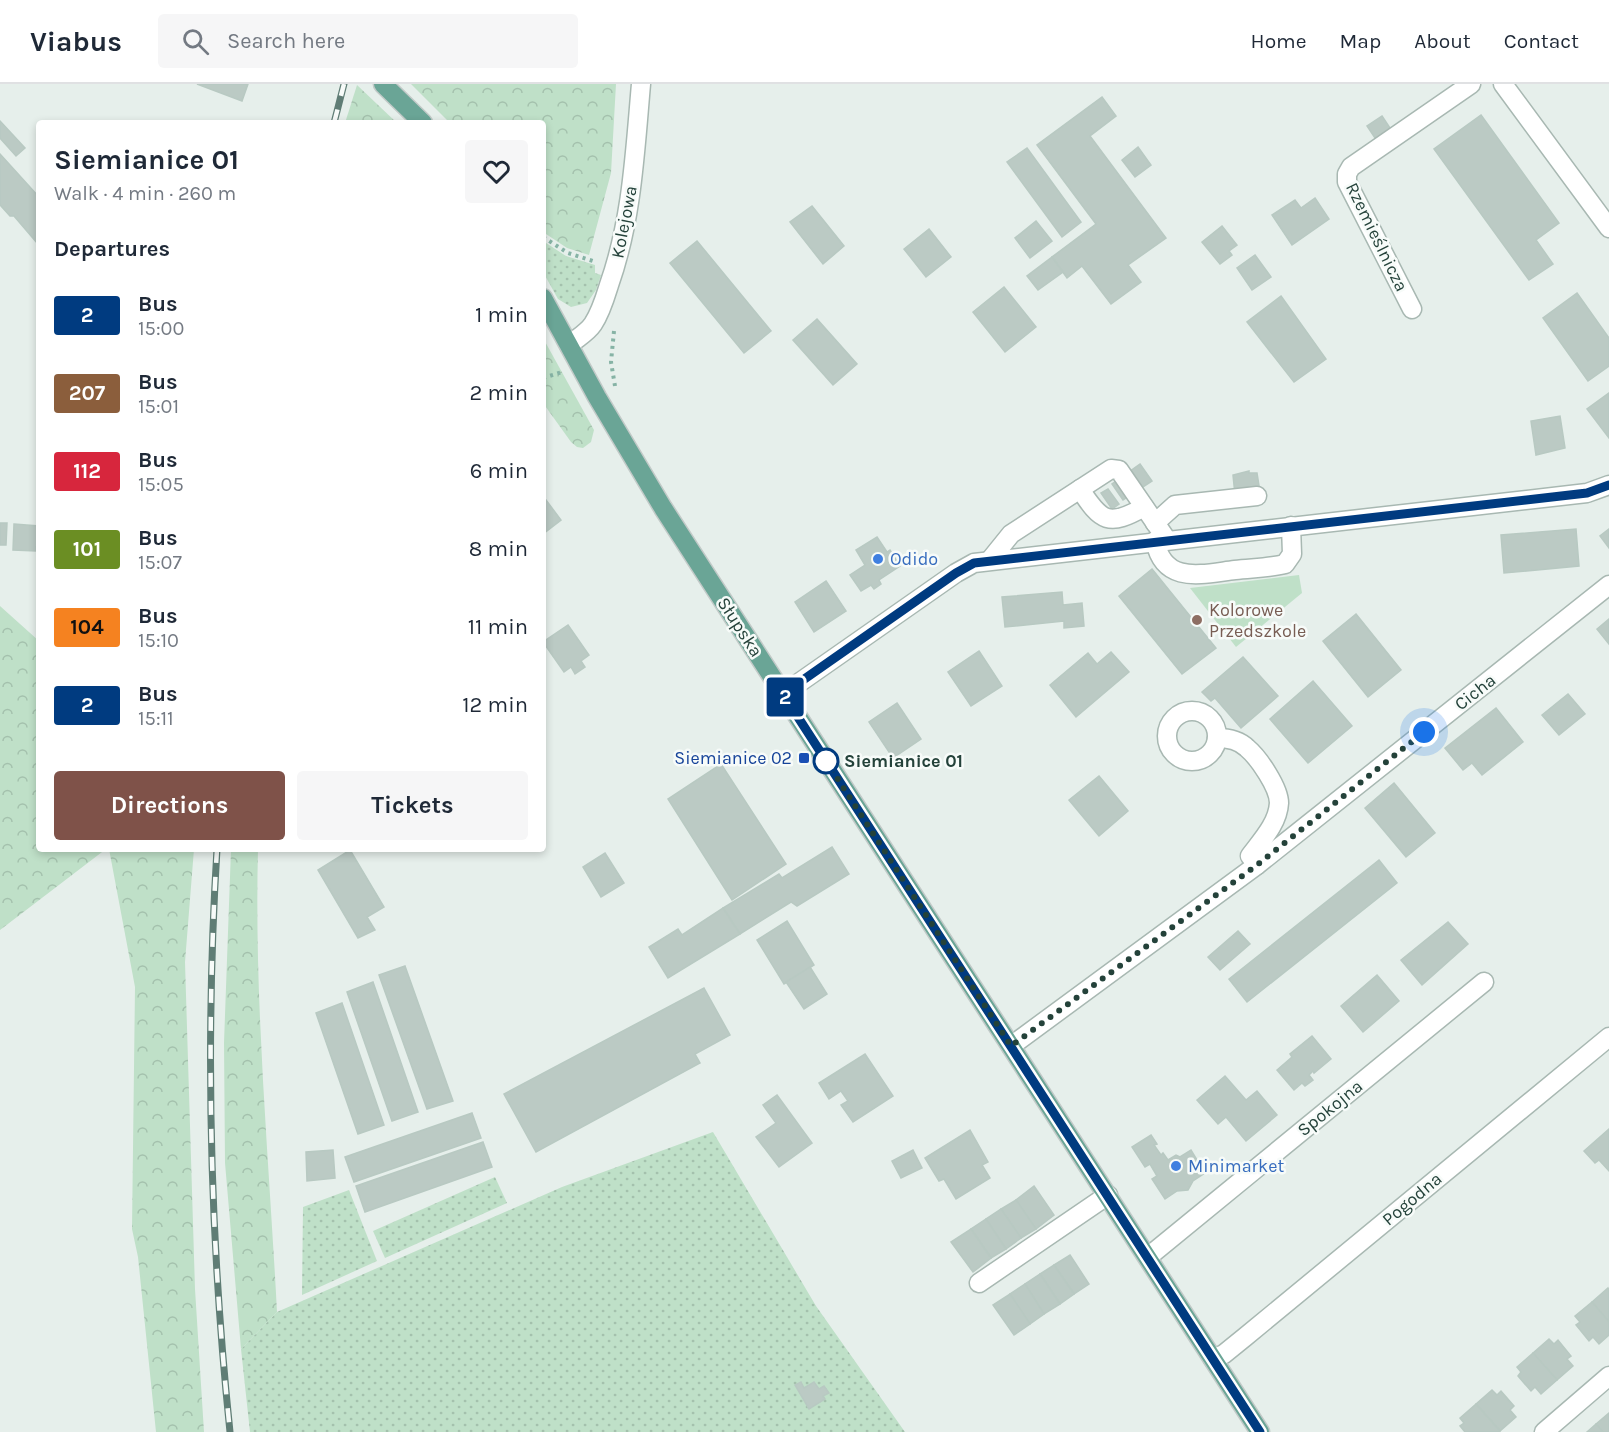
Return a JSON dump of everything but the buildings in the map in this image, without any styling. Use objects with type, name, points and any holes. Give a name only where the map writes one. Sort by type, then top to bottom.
[{"type":"main road","points":[[383,84],[420,120]]},
{"type":"main road","name":"Słupska","points":[[546,303],[643,475],[1260,1432]]},
{"type":"street","name":"Kolejowa","points":[[569,345],[593,324],[602,308],[614,271],[633,183],[641,84]]},
{"type":"street","name":"Rzemieślnicza","points":[[1412,309],[1347,182],[1347,174],[1351,167],[1471,84]]},
{"type":"street","points":[[1503,84],[1609,228]]},
{"type":"street","points":[[990,560],[1011,534],[1112,469],[1119,470],[1144,507],[1159,535]]},
{"type":"street","points":[[783,694],[956,573],[974,563],[1159,535],[1291,526],[1587,493],[1609,486]]},
{"type":"street","points":[[1080,489],[1092,509],[1105,518],[1124,519],[1144,507]]},
{"type":"street","points":[[1257,496],[1175,505],[1159,535],[1158,554],[1177,572],[1193,575],[1285,564],[1292,554],[1291,526]]},
{"type":"street","name":"Cicha","points":[[1011,1046],[1257,865],[1609,585]]},
{"type":"street","points":[[1217,738],[1227,738],[1248,748],[1272,781],[1277,792],[1279,803],[1276,816],[1270,829],[1250,856],[1257,865]]},
{"type":"street","name":"Spokojna","points":[[1148,1257],[1484,982]]},
{"type":"street","name":"Pogodna","points":[[1213,1359],[1224,1354],[1245,1337],[1609,1036]]},
{"type":"street","points":[[979,1283],[1108,1195]]},
{"type":"street","points":[[1544,1432],[1609,1376]]},
{"type":"path","points":[[546,239],[568,253],[599,264]]},
{"type":"path","points":[[614,329],[611,362],[616,389]]},
{"type":"path","points":[[546,377],[565,371]]},
{"type":"green space","points":[[411,84],[616,84],[611,173],[589,255],[567,248],[546,234],[546,120],[447,120]]},
{"type":"green space","points":[[357,85],[394,120],[346,120]]},
{"type":"green space","points":[[546,243],[566,256],[595,265],[595,273],[601,275],[596,290],[587,303],[571,307],[558,299],[546,277]]},
{"type":"green space","points":[[546,343],[594,430],[591,442],[583,448],[571,442],[546,407]]},
{"type":"green space","points":[[1299,575],[1302,593],[1236,647],[1190,588]]},
{"type":"green space","points":[[0,606],[36,638],[36,852],[102,852],[0,930]]},
{"type":"green space","points":[[110,852],[194,852],[185,962],[195,1289],[204,1432],[156,1432],[138,1257],[132,1229],[135,987]]},
{"type":"green space","points":[[231,852],[258,852],[260,1023],[277,1312],[241,1349],[225,1163],[224,1043]]},
{"type":"green space","points":[[713,1132],[816,1306],[905,1432],[250,1432],[241,1349],[277,1312],[562,1187]]},
{"type":"green space","points":[[495,1177],[507,1203],[385,1258],[373,1231]]},
{"type":"green space","points":[[349,1190],[377,1261],[302,1295],[303,1207]]},
{"type":"railway","points":[[335,120],[344,84]]},
{"type":"railway","points":[[217,852],[211,995],[212,1141],[218,1287],[230,1432]]},
{"type":"bus line","name":"2","points":[[1260,1432],[783,694],[956,573],[974,563],[1587,493],[1609,485]]},
{"type":"place","name":"Odido","points":[[878,559]]},
{"type":"place","name":"Kolorowe Przedszkole","points":[[1197,620]]},
{"type":"place","name":"Siemianice 02","points":[[804,758]]},
{"type":"place","name":"Siemianice 01","points":[[826,761]]},
{"type":"place","name":"Minimarket","points":[[1176,1166]]},
{"type":"route","points":[[826,761],[1011,1046],[1257,865],[1424,732]]}]
